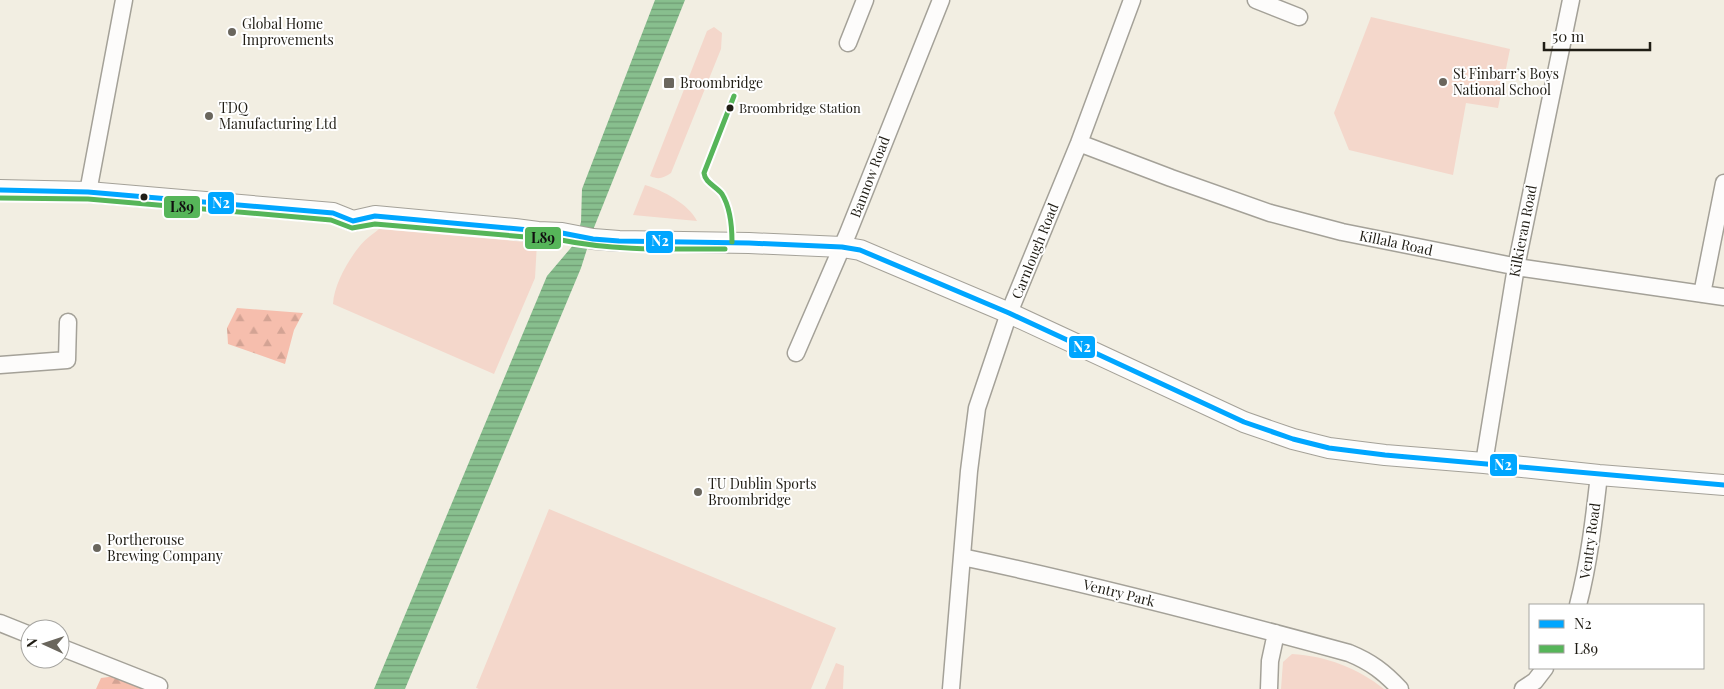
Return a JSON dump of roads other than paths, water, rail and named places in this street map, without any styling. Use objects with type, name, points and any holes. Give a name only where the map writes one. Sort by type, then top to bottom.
[{"type":"street","points":[[88,192],[124,0]]},
{"type":"street","points":[[848,43],[865,0]]},
{"type":"street","name":"Carnlough Road","points":[[951,689],[970,462],[977,408],[1009,313],[1079,143],[1132,0]]},
{"type":"street","points":[[1256,0],[1299,17]]},
{"type":"street","name":"Kilkieran Road","points":[[1484,463],[1516,267],[1570,0]]},
{"type":"street","name":"Bannow Road","points":[[796,353],[842,247],[936,1]]},
{"type":"street","name":"Killala Road","points":[[1079,143],[1171,178],[1270,212],[1342,232],[1516,267],[1724,297]]},
{"type":"street","points":[[1702,294],[1724,183]]},
{"type":"street","points":[[0,190],[88,192],[333,213],[353,221],[374,216],[562,233],[593,239],[749,242],[842,247],[860,250],[1009,313],[1244,422],[1292,439],[1329,448],[1385,455],[1724,485]]},
{"type":"street","points":[[0,365],[67,360],[68,322]]},
{"type":"street","name":"Ventry Road","points":[[1578,604],[1594,523],[1599,475]]},
{"type":"street","name":"Ventry Park","points":[[962,557],[1049,575],[1350,653],[1365,659],[1384,673],[1400,689]]},
{"type":"street","points":[[0,624],[20,631]]},
{"type":"street","points":[[1269,689],[1270,661],[1276,633]]},
{"type":"street","points":[[70,650],[159,686]]},
{"type":"street","points":[[1523,689],[1535,681],[1544,669]]},
{"type":"place","name":"Global Home Improvements","points":[[232,32]]},
{"type":"place","name":"St Finbarr’s Boys National School","points":[[1443,82]]},
{"type":"place","name":"Broombridge","points":[[669,83]]},
{"type":"place","name":"Broombridge Station","points":[[730,108]]},
{"type":"place","name":"TDQ Manufacturing Ltd","points":[[209,116]]},
{"type":"place","name":"TU Dublin Sports Broombridge","points":[[698,492]]},
{"type":"place","name":"Portherouse Brewing Company","points":[[97,548]]}]
